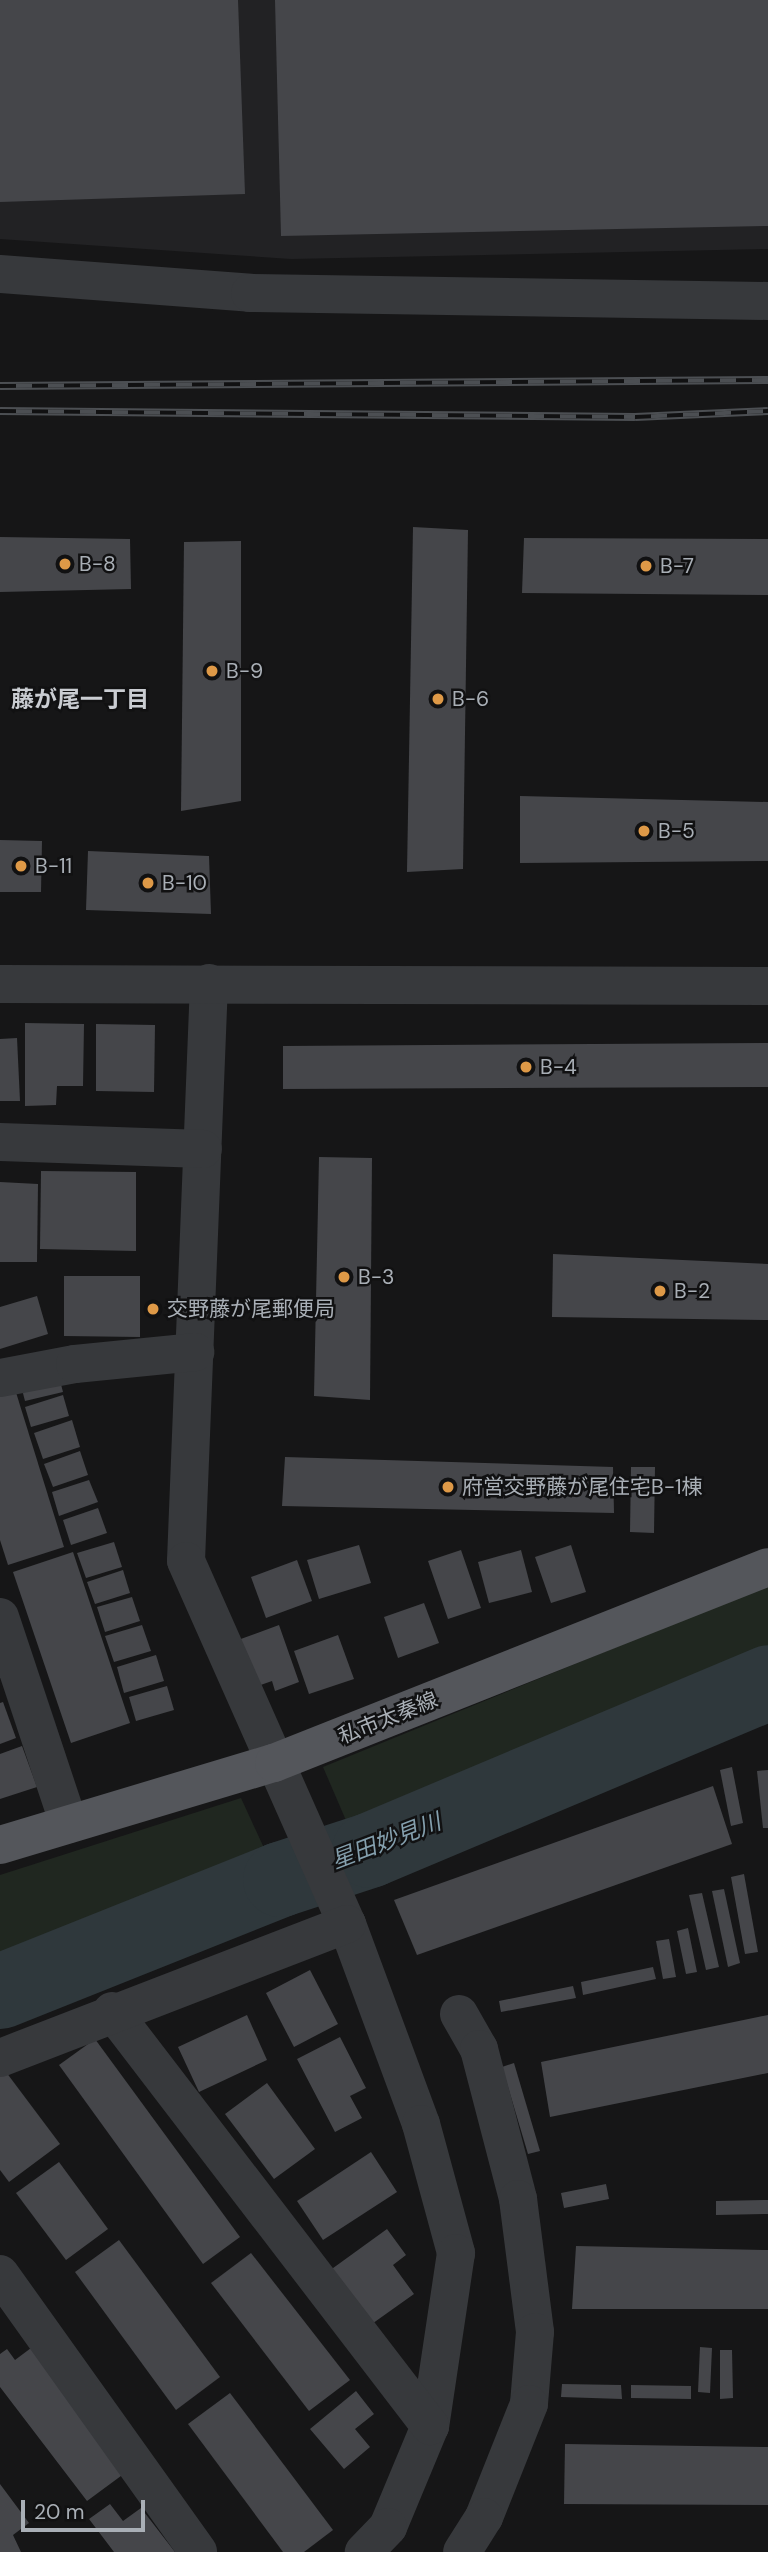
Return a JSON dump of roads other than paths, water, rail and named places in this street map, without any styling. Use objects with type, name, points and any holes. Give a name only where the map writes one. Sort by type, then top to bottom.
[{"type":"main road","name":"私市太秦線","points":[[0,1845],[274,1763],[768,1567]]},
{"type":"street","points":[[0,274],[250,293],[768,301]]},
{"type":"street","points":[[209,983],[186,1561],[347,1924],[421,2124],[456,2253],[430,2426],[388,2526],[364,2552]]},
{"type":"street","points":[[0,984],[768,986]]},
{"type":"street","points":[[0,1142],[203,1149]]},
{"type":"street","points":[[0,1378],[75,1364],[195,1352]]},
{"type":"street","points":[[0,1617],[69,1824]]},
{"type":"street","points":[[0,2058],[112,2011],[347,1924]]},
{"type":"street","points":[[112,2011],[430,2426]]},
{"type":"street","points":[[459,2014],[479,2049],[518,2199],[535,2332],[528,2404],[484,2517],[462,2552]]},
{"type":"street","points":[[0,2274],[198,2552]]},
{"type":"waterway","name":"星田妙見川","points":[[0,1991],[280,1879],[369,1850],[768,1682]]},
{"type":"railway","points":[[0,386],[768,380]]},
{"type":"railway","points":[[0,411],[635,417],[768,411]]},
{"type":"place","name":"B-8","points":[[65,564]]},
{"type":"place","name":"B-7","points":[[646,566]]},
{"type":"place","name":"B-9","points":[[212,671]]},
{"type":"place","name":"B-6","points":[[438,699]]},
{"type":"place","name":"B-5","points":[[644,831]]},
{"type":"place","name":"B-11","points":[[21,866]]},
{"type":"place","name":"B-10","points":[[148,883]]},
{"type":"place","name":"B-4","points":[[526,1067]]},
{"type":"place","name":"B-3","points":[[344,1277]]},
{"type":"place","name":"B-2","points":[[660,1291]]},
{"type":"place","name":"交野藤が尾郵便局","points":[[153,1309]]},
{"type":"place","name":"府営交野藤が尾住宅B-1棟","points":[[448,1487]]},
{"type":"district","name":"藤が尾一丁目","points":[[80,699]]}]
